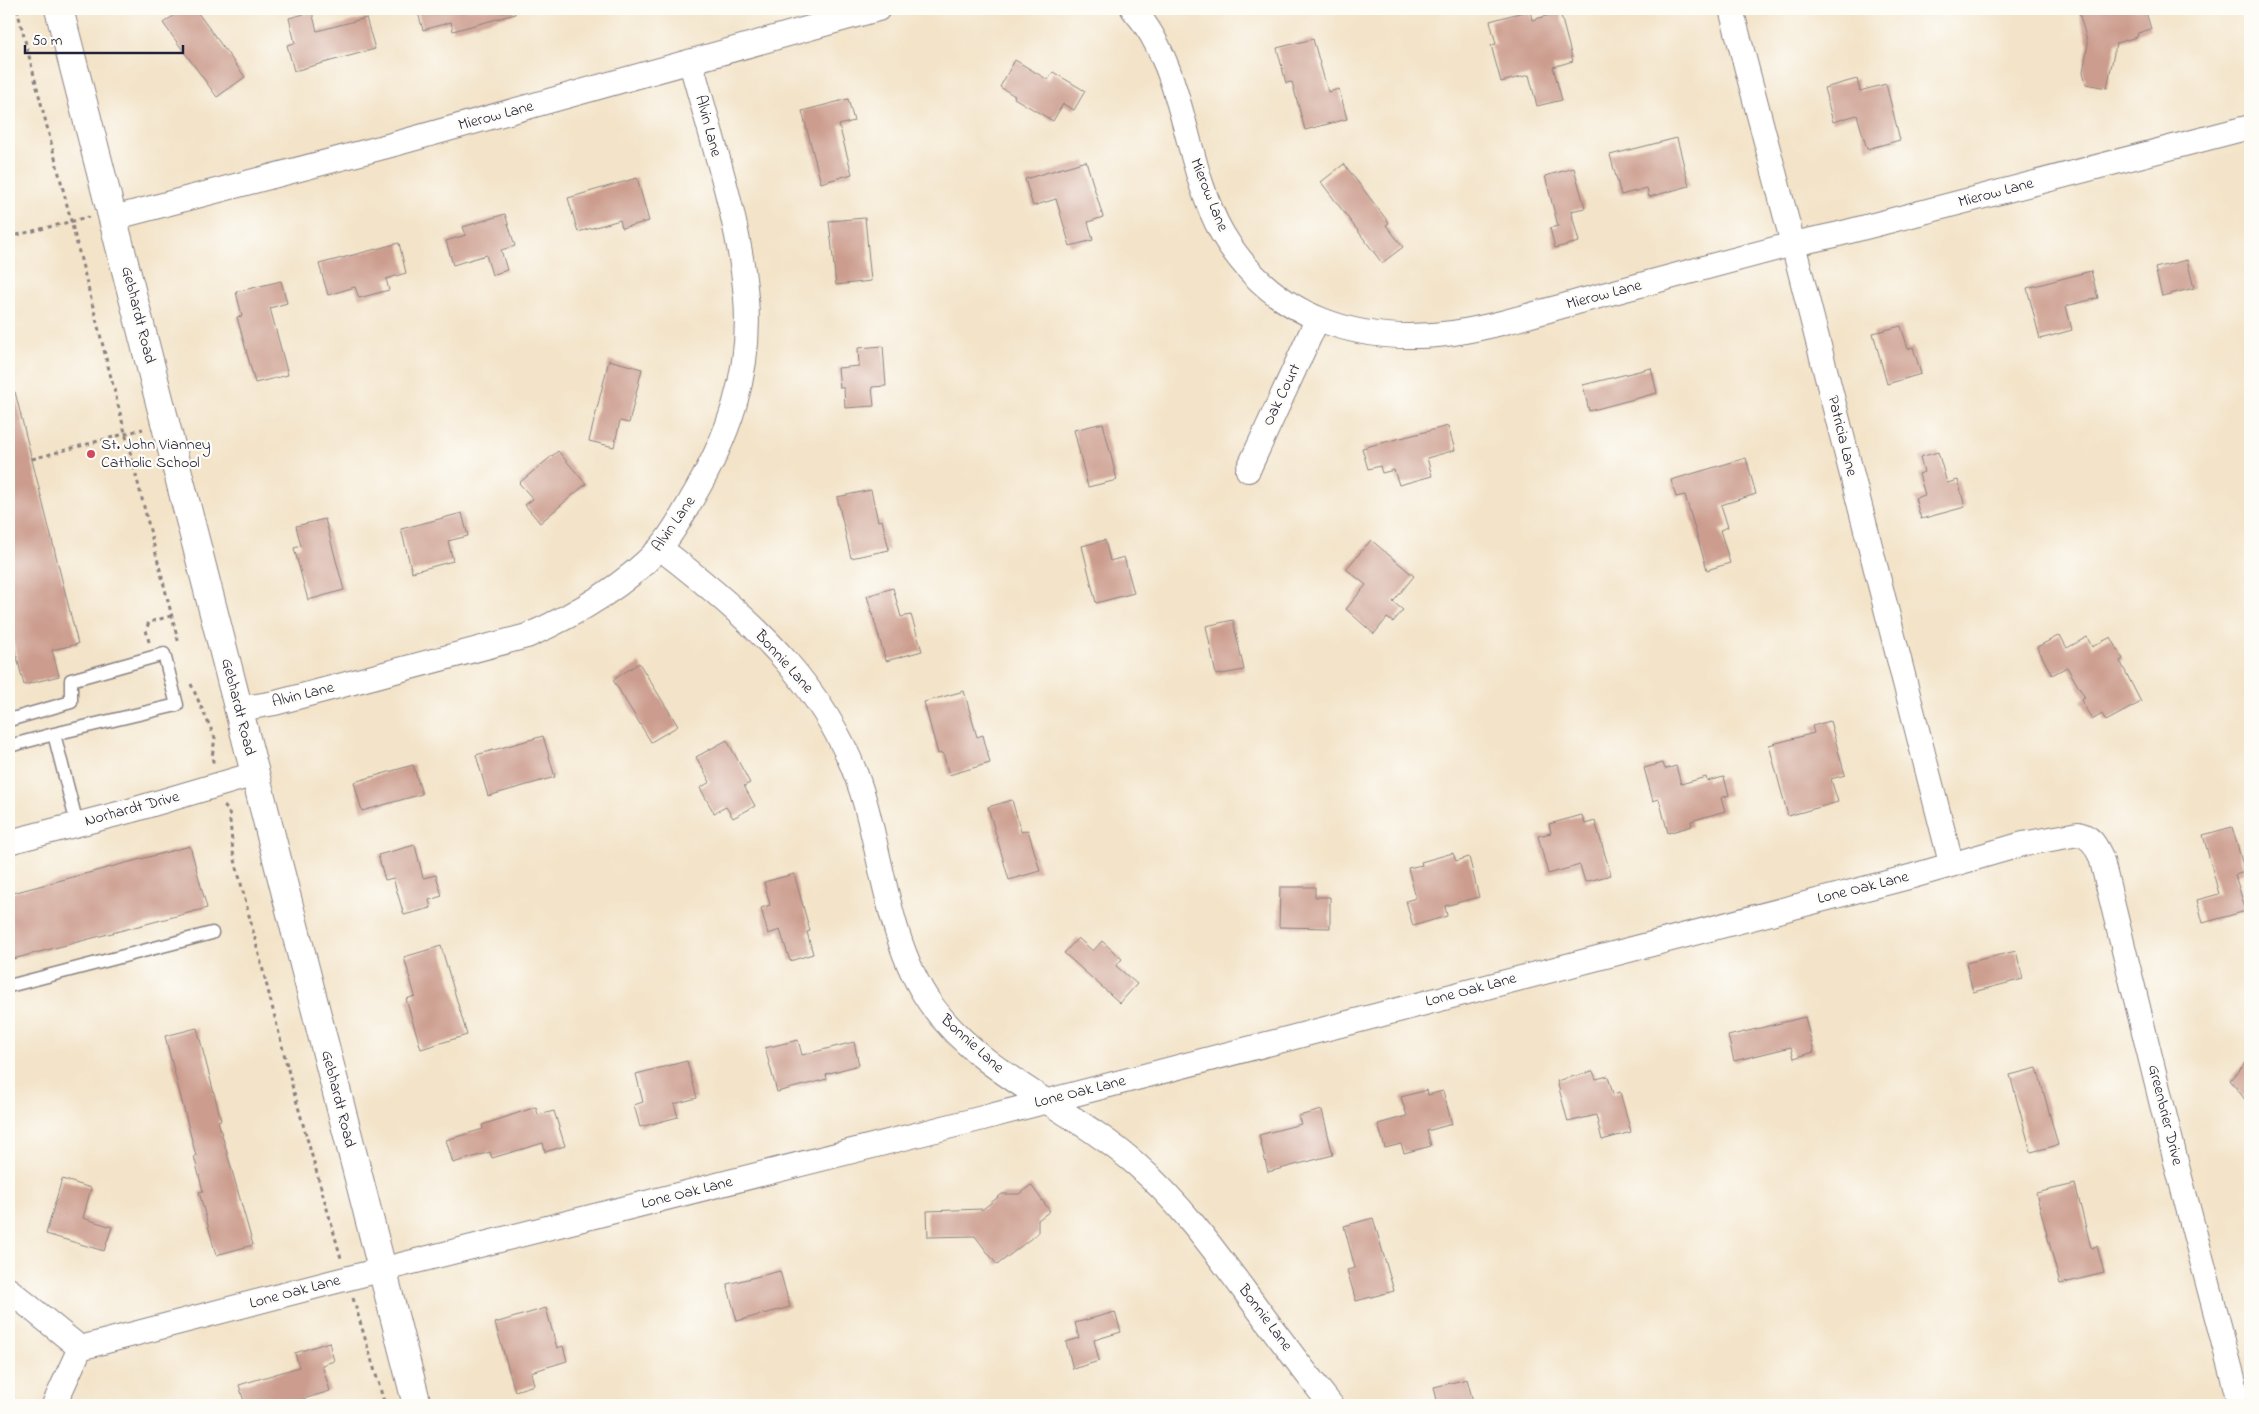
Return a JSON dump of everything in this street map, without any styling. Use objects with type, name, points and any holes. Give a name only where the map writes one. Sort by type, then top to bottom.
[{"type":"street","name":"Gebhardt Road","points":[[59,9],[417,1405]]},
{"type":"street","name":"Mierow Lane","points":[[112,214],[400,142],[691,63],[878,9]]},
{"type":"street","name":"Mierow Lane","points":[[1133,9],[1147,25],[1161,53],[1204,192],[1222,231],[1239,258],[1264,285],[1290,305],[1317,320],[1369,334],[1405,337],[1454,333],[1504,322],[1793,244],[1835,235],[2250,127]]},
{"type":"street","name":"Patricia Lane","points":[[1731,9],[1793,244],[1950,863]]},
{"type":"street","name":"Alvin Lane","points":[[239,709],[275,703],[527,636],[557,623],[610,591],[660,548],[680,519],[720,449],[733,414],[743,369],[747,337],[746,298],[741,258],[691,63]]},
{"type":"street","name":"Oak Court","points":[[1248,470],[1317,320]]},
{"type":"street","name":"Bonnie Lane","points":[[660,548],[688,570],[765,638],[794,668],[819,701],[835,730],[865,802],[898,933],[913,974],[929,1002],[949,1027],[1002,1072],[1073,1116],[1134,1163],[1163,1190],[1221,1259],[1331,1405]]},
{"type":"street","name":"Norhardt Drive","points":[[9,842],[218,786],[255,774]]},
{"type":"street","name":"Lone Oak Lane","points":[[80,1348],[383,1269],[1047,1101],[1913,876],[1950,863],[2023,844],[2078,834]]},
{"type":"street","name":"Greenbrier Drive","points":[[2078,834],[2086,836],[2094,842],[2101,857],[2178,1170],[2240,1405]]},
{"type":"street","points":[[9,1290],[80,1348],[54,1405]]},
{"type":"lane","points":[[9,720],[71,702],[71,680],[164,654],[177,705],[9,746]]},
{"type":"lane","points":[[54,734],[77,824]]},
{"type":"lane","points":[[9,986],[212,933]]},
{"type":"path","points":[[17,9],[181,652]]},
{"type":"path","points":[[9,237],[71,221],[112,214]]},
{"type":"path","points":[[32,459],[166,423]]},
{"type":"path","points":[[152,657],[146,630],[149,622],[171,616]]},
{"type":"path","points":[[188,677],[215,738],[212,757],[221,803],[229,811],[233,852],[248,912],[332,1232],[348,1278],[385,1405]]},
{"type":"building","points":[[183,9],[195,9],[245,77],[217,97],[163,23]]},
{"type":"building","points":[[417,9],[514,9],[515,14],[453,31],[451,22],[423,30]]},
{"type":"building","points":[[2078,9],[2145,9],[2151,29],[2138,33],[2137,37],[2116,43],[2107,88],[2086,84],[2083,72],[2088,44]]},
{"type":"building","points":[[1530,10],[1532,20],[1560,12],[1573,61],[1553,67],[1562,100],[1537,106],[1529,75],[1501,82],[1491,45],[1496,44],[1490,21]]},
{"type":"building","points":[[312,12],[317,31],[366,18],[375,49],[294,71],[287,45],[295,43],[289,18]]},
{"type":"building","points":[[1313,39],[1328,92],[1339,89],[1347,119],[1305,130],[1292,82],[1286,83],[1277,48]]},
{"type":"building","points":[[1015,60],[1048,80],[1053,72],[1085,91],[1074,110],[1063,104],[1053,121],[1014,98],[1015,96],[1000,87]]},
{"type":"building","points":[[1857,79],[1860,91],[1886,84],[1900,140],[1867,149],[1857,115],[1833,122],[1824,88]]},
{"type":"building","points":[[848,99],[854,121],[839,125],[852,174],[821,183],[802,111]]},
{"type":"building","points":[[1677,138],[1689,186],[1649,197],[1647,188],[1621,195],[1610,155]]},
{"type":"building","points":[[1086,161],[1103,217],[1088,222],[1093,240],[1070,246],[1056,199],[1033,206],[1025,179]]},
{"type":"building","points":[[1344,164],[1389,223],[1386,225],[1403,247],[1382,263],[1321,182]]},
{"type":"building","points":[[1574,168],[1585,208],[1571,211],[1579,242],[1555,248],[1550,228],[1558,226],[1545,176]]},
{"type":"building","points":[[637,178],[649,221],[622,228],[620,220],[578,232],[568,198]]},
{"type":"building","points":[[505,214],[515,246],[501,250],[507,270],[492,275],[486,255],[453,265],[446,241],[466,235],[463,227]]},
{"type":"building","points":[[865,218],[871,281],[836,285],[829,221]]},
{"type":"building","points":[[399,243],[406,273],[386,279],[389,290],[359,298],[355,287],[328,295],[319,264]]},
{"type":"building","points":[[2187,260],[2194,288],[2162,296],[2155,268]]},
{"type":"building","points":[[2091,271],[2098,298],[2066,306],[2072,330],[2040,339],[2027,288]]},
{"type":"building","points":[[281,281],[287,303],[270,308],[288,375],[255,383],[237,317],[242,316],[236,292]]},
{"type":"building","points":[[1901,326],[1908,349],[1913,347],[1921,374],[1887,384],[1873,333]]},
{"type":"building","points":[[883,346],[886,386],[872,387],[874,406],[845,408],[844,388],[840,388],[838,368],[859,366],[858,348]]},
{"type":"building","points":[[609,360],[642,369],[629,423],[620,421],[614,447],[589,441]]},
{"type":"building","points":[[1651,368],[1657,393],[1589,411],[1583,385]]},
{"type":"building","points":[[15,392],[78,644],[52,650],[59,676],[24,685],[9,626],[9,393]]},
{"type":"building","points":[[1103,423],[1117,480],[1088,487],[1074,430]]},
{"type":"building","points":[[1448,426],[1455,450],[1427,458],[1432,476],[1399,485],[1394,470],[1382,473],[1380,466],[1368,469],[1362,448]]},
{"type":"building","points":[[558,451],[586,484],[540,523],[525,505],[533,499],[519,483]]},
{"type":"building","points":[[1938,452],[1947,483],[1958,480],[1965,507],[1921,519],[1915,498],[1925,495],[1919,474],[1924,472],[1920,457]]},
{"type":"building","points":[[1746,458],[1756,494],[1721,505],[1728,527],[1720,530],[1730,563],[1707,570],[1685,495],[1676,497],[1671,480]]},
{"type":"building","points":[[871,490],[878,521],[882,520],[889,550],[851,558],[837,497]]},
{"type":"building","points":[[462,513],[468,536],[448,541],[453,561],[412,572],[401,529]]},
{"type":"building","points":[[325,519],[344,590],[308,600],[294,548],[301,546],[296,526]]},
{"type":"building","points":[[1105,540],[1110,561],[1124,557],[1134,593],[1096,603],[1082,546]]},
{"type":"building","points":[[1371,540],[1414,576],[1393,602],[1403,610],[1393,622],[1387,618],[1374,634],[1346,609],[1366,585],[1346,569]]},
{"type":"building","points":[[893,588],[901,617],[911,615],[922,651],[886,661],[867,596]]},
{"type":"building","points":[[1233,620],[1244,670],[1216,675],[1206,626]]},
{"type":"building","points":[[2060,635],[2067,648],[2087,637],[2092,647],[2111,637],[2123,659],[2120,661],[2141,702],[2106,721],[2102,714],[2092,720],[2081,700],[2085,698],[2067,667],[2052,675],[2037,647]]},
{"type":"building","points":[[639,663],[678,726],[651,742],[613,680]]},
{"type":"building","points":[[964,691],[977,737],[983,735],[990,763],[949,775],[943,753],[938,754],[924,702]]},
{"type":"building","points":[[1830,721],[1845,775],[1831,779],[1838,802],[1788,816],[1769,745],[1814,733],[1812,726]]},
{"type":"building","points":[[543,736],[555,777],[488,796],[476,755]]},
{"type":"building","points":[[727,740],[750,783],[744,786],[755,806],[733,818],[726,807],[714,813],[700,788],[710,782],[696,757]]},
{"type":"building","points":[[1663,763],[1665,769],[1676,766],[1681,784],[1706,777],[1707,781],[1724,777],[1729,795],[1721,798],[1725,811],[1691,821],[1692,826],[1668,833],[1659,799],[1653,801],[1644,768]]},
{"type":"building","points":[[413,765],[422,794],[362,811],[354,782]]},
{"type":"building","points":[[1012,800],[1021,832],[1028,830],[1040,871],[1009,880],[988,807]]},
{"type":"building","points":[[1582,815],[1585,824],[1595,821],[1611,875],[1585,882],[1580,865],[1548,874],[1538,836],[1551,833],[1549,824]]},
{"type":"building","points":[[2232,827],[2245,872],[2235,875],[2246,911],[2203,923],[2197,900],[2219,894],[2203,835]]},
{"type":"building","points":[[415,845],[423,878],[436,875],[442,896],[429,900],[431,908],[404,915],[393,878],[385,880],[378,855]]},
{"type":"building","points":[[190,846],[207,908],[9,960],[9,894]]},
{"type":"building","points":[[1453,853],[1456,861],[1469,857],[1479,897],[1445,906],[1447,916],[1413,926],[1406,901],[1416,898],[1408,868],[1422,865],[1421,862]]},
{"type":"building","points":[[794,874],[810,931],[807,932],[813,954],[790,961],[780,930],[768,934],[761,908],[770,905],[764,882]]},
{"type":"building","points":[[1280,887],[1315,887],[1315,897],[1330,897],[1330,928],[1279,927]]},
{"type":"building","points":[[1078,938],[1093,951],[1102,941],[1122,959],[1116,966],[1137,984],[1120,1003],[1064,953]]},
{"type":"building","points":[[441,946],[467,1035],[421,1049],[406,999],[415,996],[404,957]]},
{"type":"building","points":[[2016,951],[2023,979],[1973,992],[1966,963]]},
{"type":"building","points":[[1805,1017],[1814,1052],[1794,1058],[1791,1047],[1734,1061],[1728,1036]]},
{"type":"building","points":[[197,1028],[221,1120],[218,1121],[253,1245],[216,1255],[199,1192],[203,1191],[194,1156],[196,1156],[165,1036]]},
{"type":"building","points":[[798,1040],[802,1055],[854,1042],[859,1065],[826,1074],[827,1079],[777,1092],[765,1048]]},
{"type":"building","points":[[2250,1058],[2250,1106],[2230,1080]]},
{"type":"building","points":[[687,1061],[697,1098],[674,1104],[678,1117],[640,1127],[634,1105],[643,1102],[636,1074]]},
{"type":"building","points":[[2037,1068],[2058,1145],[2031,1152],[2010,1075]]},
{"type":"building","points":[[1593,1071],[1596,1079],[1608,1076],[1613,1094],[1620,1092],[1631,1132],[1602,1140],[1596,1115],[1568,1122],[1557,1081]]},
{"type":"building","points":[[1427,1090],[1428,1095],[1443,1091],[1452,1124],[1427,1131],[1431,1146],[1404,1153],[1401,1144],[1385,1148],[1378,1124],[1407,1116],[1401,1097]]},
{"type":"building","points":[[536,1107],[538,1115],[554,1111],[565,1146],[545,1152],[543,1143],[492,1158],[490,1152],[453,1163],[446,1140],[483,1129],[482,1125]]},
{"type":"building","points":[[1322,1110],[1333,1155],[1268,1172],[1259,1135],[1301,1124],[1298,1116]]},
{"type":"building","points":[[62,1179],[91,1188],[83,1218],[112,1227],[104,1251],[46,1234]]},
{"type":"building","points":[[2075,1184],[2091,1248],[2097,1246],[2104,1273],[2060,1284],[2036,1193]]},
{"type":"building","points":[[1031,1185],[1050,1211],[1038,1220],[1038,1233],[997,1265],[975,1236],[928,1237],[927,1211],[983,1209],[1002,1194],[1019,1194]]},
{"type":"building","points":[[1373,1218],[1394,1291],[1356,1301],[1347,1270],[1355,1268],[1344,1226]]},
{"type":"building","points":[[780,1271],[790,1307],[737,1321],[727,1284]]},
{"type":"building","points":[[546,1308],[557,1348],[563,1346],[567,1361],[531,1372],[534,1385],[515,1391],[495,1323]]},
{"type":"building","points":[[1115,1312],[1121,1332],[1094,1340],[1099,1361],[1073,1369],[1066,1342],[1079,1338],[1075,1323]]},
{"type":"building","points":[[329,1342],[334,1361],[322,1365],[330,1391],[283,1405],[245,1405],[239,1385],[299,1367],[295,1353]]},
{"type":"building","points":[[1467,1379],[1474,1405],[1438,1405],[1434,1387]]},
{"type":"place","name":"St. John Vianney Catholic School","points":[[91,454]]}]
